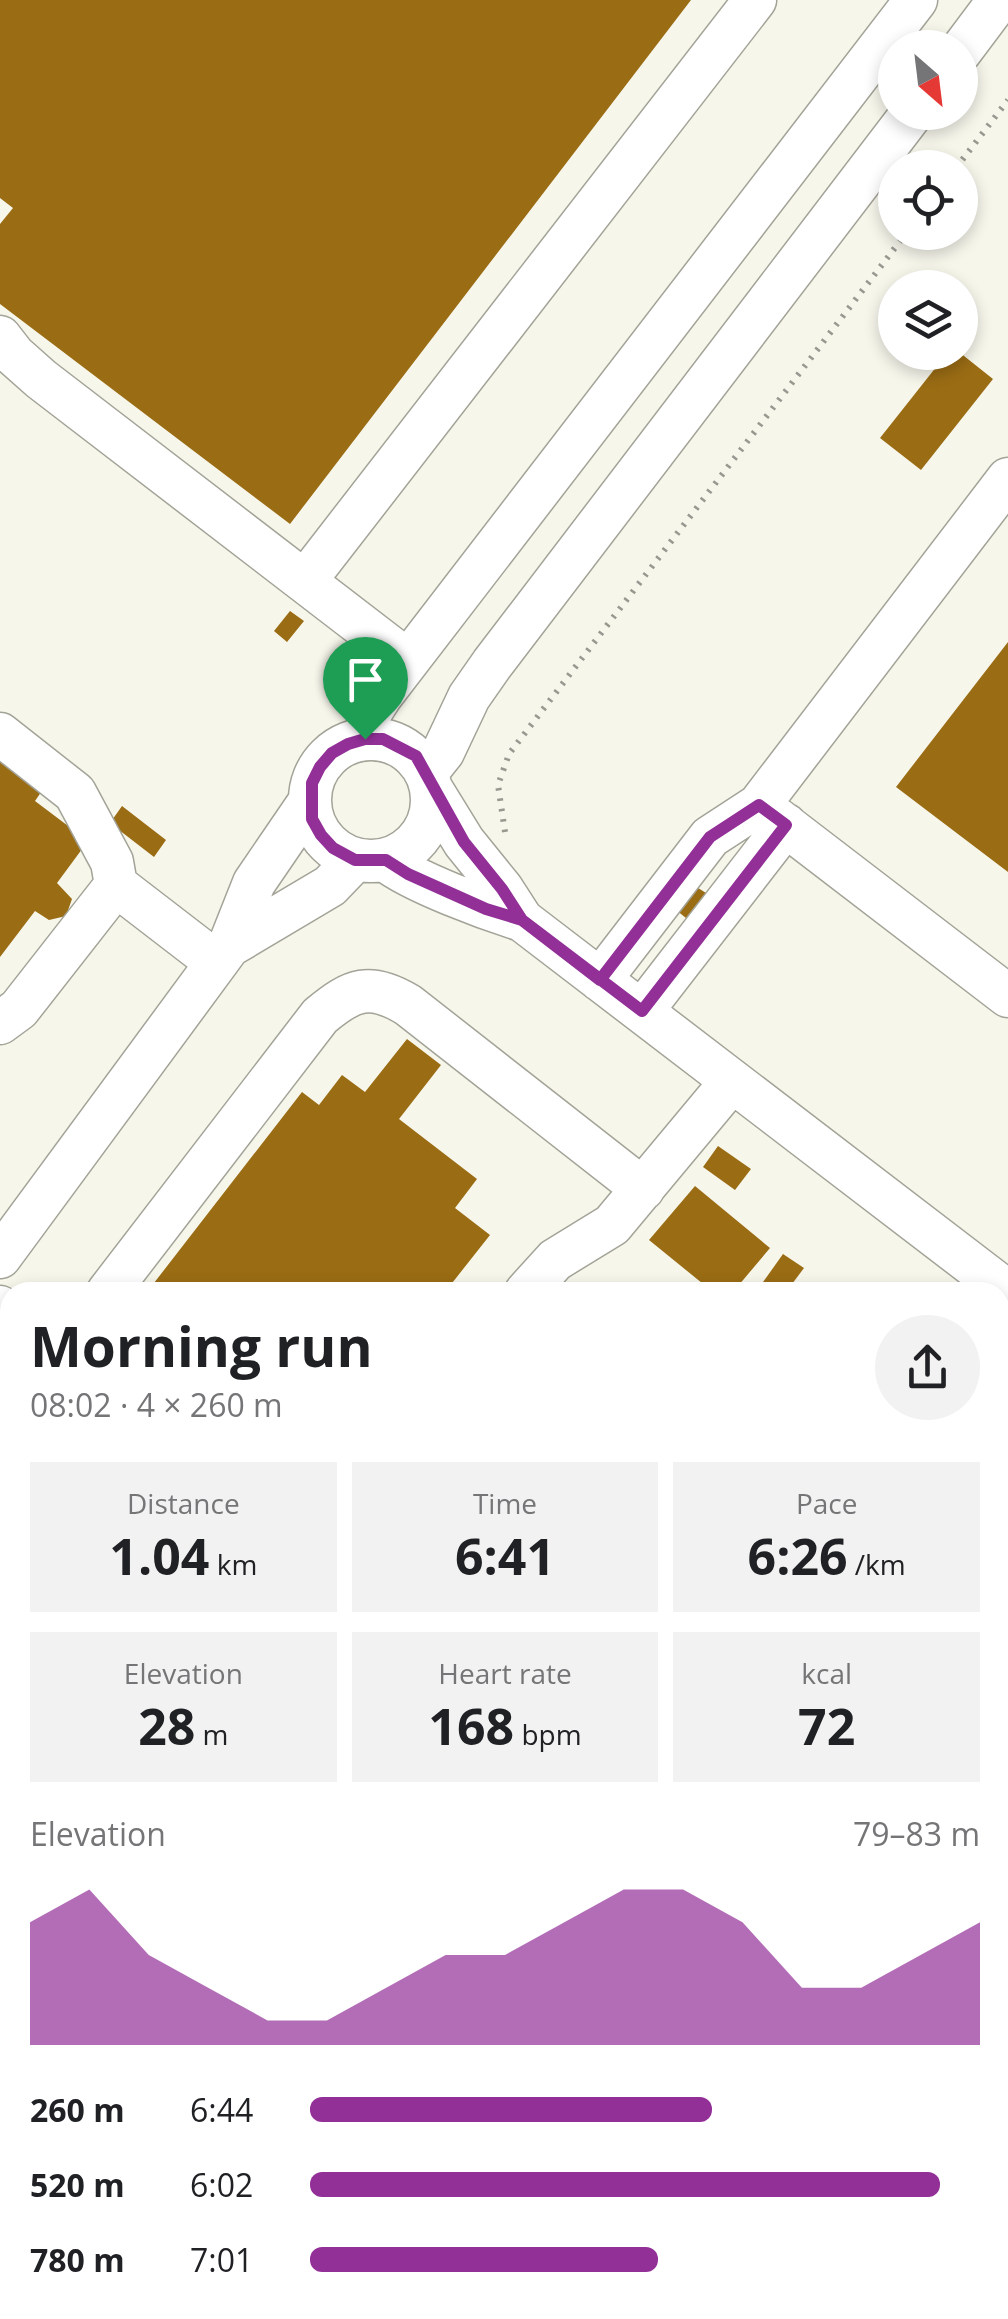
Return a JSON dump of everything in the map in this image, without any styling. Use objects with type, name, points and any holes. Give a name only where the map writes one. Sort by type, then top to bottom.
[{"type":"street","points":[[306,581],[754,0]]},
{"type":"street","points":[[365,739],[374,705],[916,0]]},
{"type":"street","points":[[976,30],[999,0]]},
{"type":"street","points":[[222,954],[370,860],[406,850],[422,834],[432,813],[430,781],[455,722],[484,675],[900,130]]},
{"type":"street","points":[[0,336],[41,379],[408,660]]},
{"type":"street","points":[[642,1011],[772,815],[1008,479]]},
{"type":"street","points":[[0,734],[75,792],[112,862],[116,885],[222,954]]},
{"type":"street","points":[[522,920],[333,848],[312,819],[312,783],[320,767],[332,753],[365,739],[383,739],[416,756],[464,842],[522,920],[995,1282]]},
{"type":"street","points":[[0,1256],[222,954],[254,883],[310,801]]},
{"type":"street","points":[[600,980],[710,837],[772,815]]},
{"type":"street","points":[[772,815],[1008,996]]},
{"type":"street","points":[[0,1024],[19,1009],[116,885]]},
{"type":"street","points":[[116,1282],[320,1016],[342,998],[365,990],[389,993],[408,1005],[643,1189]]},
{"type":"street","points":[[548,1282],[570,1250],[612,1225],[732,1081]]},
{"type":"path","points":[[970,150],[1008,100]]},
{"type":"path","points":[[507,844],[498,785],[508,754],[893,250]]},
{"type":"building","points":[[0,0],[691,0],[290,524],[0,304],[0,224],[13,208],[0,198]]},
{"type":"building","points":[[978,367],[993,379],[921,470],[880,438],[934,370]]},
{"type":"building","points":[[290,611],[304,621],[287,642],[274,631]]},
{"type":"building","points":[[1008,642],[1008,872],[896,787]]},
{"type":"building","points":[[0,745],[48,782],[35,801],[88,841],[57,883],[72,899],[66,916],[49,920],[35,911],[0,957]]},
{"type":"building","points":[[122,806],[166,840],[154,857],[110,823]]},
{"type":"building","points":[[695,886],[706,893],[686,918],[676,910]]},
{"type":"building","points":[[407,1039],[441,1065],[399,1119],[477,1179],[455,1208],[490,1235],[453,1282],[155,1282],[302,1092],[319,1105],[342,1075],[365,1092]]},
{"type":"building","points":[[718,1146],[751,1169],[735,1190],[703,1167]]},
{"type":"building","points":[[695,1186],[770,1248],[741,1282],[701,1282],[649,1240]]},
{"type":"building","points":[[783,1254],[804,1268],[794,1282],[763,1282]]},
{"type":"route","points":[[365,739],[332,753],[312,783],[312,819],[333,848],[355,860],[386,860],[486,909],[522,920],[600,980],[710,837],[759,805],[786,825],[642,1011],[614,991],[522,920],[464,842],[416,756],[383,739],[365,739]]}]
